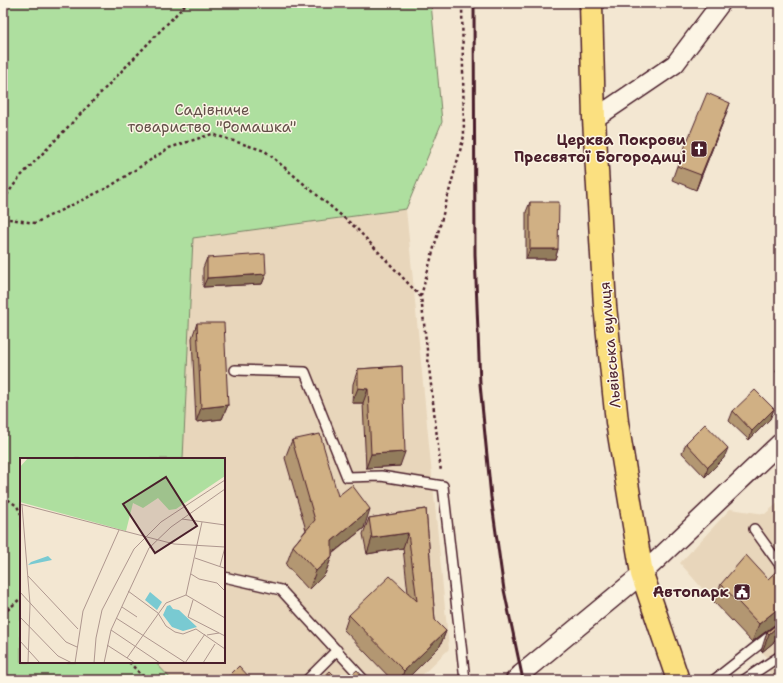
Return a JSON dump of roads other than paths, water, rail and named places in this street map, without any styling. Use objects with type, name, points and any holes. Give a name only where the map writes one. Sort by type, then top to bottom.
[{"type":"main road","name":"Львівська вулиця","points":[[591,3],[594,119],[604,298],[617,422],[642,574],[678,680]]},
{"type":"street","points":[[594,119],[675,64],[721,3]]},
{"type":"street","points":[[515,680],[642,574],[780,443]]},
{"type":"lane","points":[[235,370],[305,372],[348,477],[381,476],[443,486],[465,680]]},
{"type":"lane","points":[[754,529],[780,565]]},
{"type":"lane","points":[[225,576],[281,590],[364,680]]},
{"type":"lane","points":[[714,680],[780,628]]},
{"type":"lane","points":[[307,680],[337,650]]},
{"type":"lane","points":[[744,680],[780,656]]},
{"type":"railway","points":[[474,3],[475,254],[480,384],[491,497],[504,590],[523,680]]},
{"type":"place","name":"Церква Покрови Пресвятої Богородиці","points":[[699,149]]},
{"type":"place","name":"Автопарк","points":[[742,592]]},
{"type":"park label","name":"Садівниче товариство \"Ромашка\"","points":[[212,118]]}]
